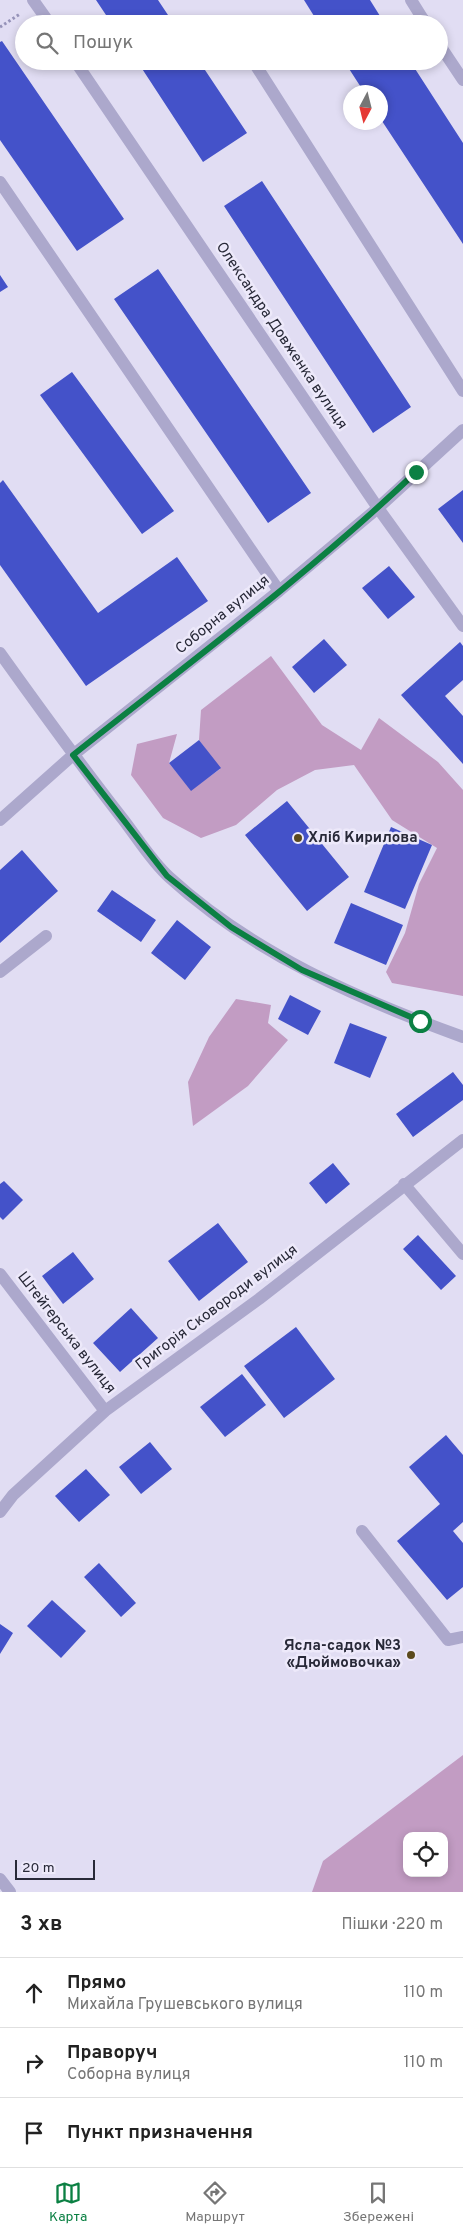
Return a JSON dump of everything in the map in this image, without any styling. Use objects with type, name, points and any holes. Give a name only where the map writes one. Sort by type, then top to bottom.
[{"type":"street","points":[[34,0],[44,15]]},
{"type":"street","points":[[411,0],[420,15]]},
{"type":"street","points":[[448,58],[463,80]]},
{"type":"street","name":"Олександра Довженка вулиця","points":[[81,70],[378,508],[463,626]]},
{"type":"street","points":[[259,70],[463,391]]},
{"type":"street","points":[[0,182],[279,591]]},
{"type":"street","name":"Соборна вулиця","points":[[0,820],[73,755],[279,591],[378,508],[463,430]]},
{"type":"street","points":[[0,653],[73,755],[167,876],[231,927],[302,970],[420,1021],[463,1037]]},
{"type":"street","points":[[0,972],[46,936]]},
{"type":"street","name":"Григорія Сковороди вулиця","points":[[0,1512],[13,1495],[105,1411],[259,1299],[404,1184],[463,1140]]},
{"type":"street","points":[[404,1184],[463,1254]]},
{"type":"street","name":"Штейгерська вулиця","points":[[0,1274],[105,1411]]},
{"type":"street","points":[[362,1531],[448,1640],[463,1637]]},
{"type":"street","points":[[0,1879],[10,1892]]},
{"type":"shaded area","points":[[271,656],[322,725],[361,750],[379,718],[438,762],[463,790],[463,996],[392,983],[386,972],[405,933],[419,884],[437,848],[392,820],[354,765],[315,770],[277,790],[236,825],[201,838],[163,818],[131,775],[137,744],[177,734],[169,763],[191,790],[220,769],[199,740],[201,710]]},
{"type":"shaded area","points":[[236,999],[271,1005],[268,1023],[288,1040],[248,1086],[193,1126],[188,1082],[209,1037]]},
{"type":"shaded area","points":[[463,1755],[463,1892],[312,1892],[323,1861]]},
{"type":"building","points":[[96,0],[158,0],[168,15],[106,15]]},
{"type":"building","points":[[304,0],[370,0],[379,15],[313,15]]},
{"type":"building","points":[[2,41],[15,60],[15,70],[22,70],[124,219],[77,251],[0,140],[0,42]]},
{"type":"building","points":[[143,70],[205,70],[247,133],[203,162]]},
{"type":"building","points":[[350,70],[416,70],[463,143],[463,244],[388,130],[388,85],[359,85]]},
{"type":"building","points":[[262,181],[411,407],[373,433],[224,206]]},
{"type":"building","points":[[158,269],[311,493],[268,523],[114,299]]},
{"type":"building","points":[[0,275],[8,287],[0,292]]},
{"type":"building","points":[[72,372],[174,511],[142,534],[40,395]]},
{"type":"building","points":[[3,480],[98,613],[177,557],[208,601],[86,686],[0,565],[0,483]]},
{"type":"building","points":[[463,490],[463,543],[438,509]]},
{"type":"building","points":[[389,566],[415,597],[388,619],[362,588]]},
{"type":"building","points":[[324,639],[347,665],[314,693],[292,667]]},
{"type":"building","points":[[460,642],[463,646],[463,680],[445,696],[463,716],[463,764],[401,695]]},
{"type":"building","points":[[199,740],[221,768],[191,791],[169,763]]},
{"type":"building","points":[[287,801],[349,877],[307,911],[245,835]]},
{"type":"building","points":[[391,827],[432,845],[405,909],[364,892]]},
{"type":"building","points":[[22,850],[58,891],[0,943],[0,870]]},
{"type":"building","points":[[112,890],[156,920],[141,942],[97,911]]},
{"type":"building","points":[[351,903],[403,925],[386,965],[334,943]]},
{"type":"building","points":[[177,920],[211,947],[185,980],[151,953]]},
{"type":"building","points":[[290,995],[321,1011],[308,1035],[278,1019]]},
{"type":"building","points":[[350,1023],[387,1037],[370,1078],[334,1063]]},
{"type":"building","points":[[453,1072],[463,1085],[463,1100],[413,1137],[396,1114]]},
{"type":"building","points":[[333,1163],[350,1184],[326,1204],[309,1183]]},
{"type":"building","points":[[4,1181],[23,1200],[3,1220],[0,1217],[0,1184]]},
{"type":"building","points":[[218,1223],[248,1262],[199,1301],[168,1261]]},
{"type":"building","points":[[418,1235],[456,1276],[441,1290],[403,1249]]},
{"type":"building","points":[[73,1252],[94,1279],[63,1304],[42,1276]]},
{"type":"building","points":[[131,1308],[158,1338],[120,1372],[93,1343]]},
{"type":"building","points":[[296,1327],[335,1379],[284,1418],[244,1366]]},
{"type":"building","points":[[242,1374],[266,1405],[225,1437],[200,1407]]},
{"type":"building","points":[[446,1435],[463,1455],[463,1522],[453,1531],[463,1543],[463,1587],[447,1600],[397,1541],[440,1504],[409,1467]]},
{"type":"building","points":[[150,1442],[172,1469],[141,1494],[119,1467]]},
{"type":"building","points":[[86,1469],[110,1495],[79,1522],[55,1496]]},
{"type":"building","points":[[99,1563],[136,1603],[121,1617],[84,1577]]},
{"type":"building","points":[[52,1600],[86,1631],[61,1658],[27,1626]]},
{"type":"building","points":[[0,1624],[13,1633],[0,1654]]},
{"type":"place","name":"Хліб Кирилова","points":[[298,838]]},
{"type":"place","name":"Ясла-садок №3 «Дюймовочка»","points":[[411,1655]]},
{"type":"route","points":[[416,472],[378,508],[279,591],[73,755],[167,876],[231,927],[302,970],[420,1021]]}]
